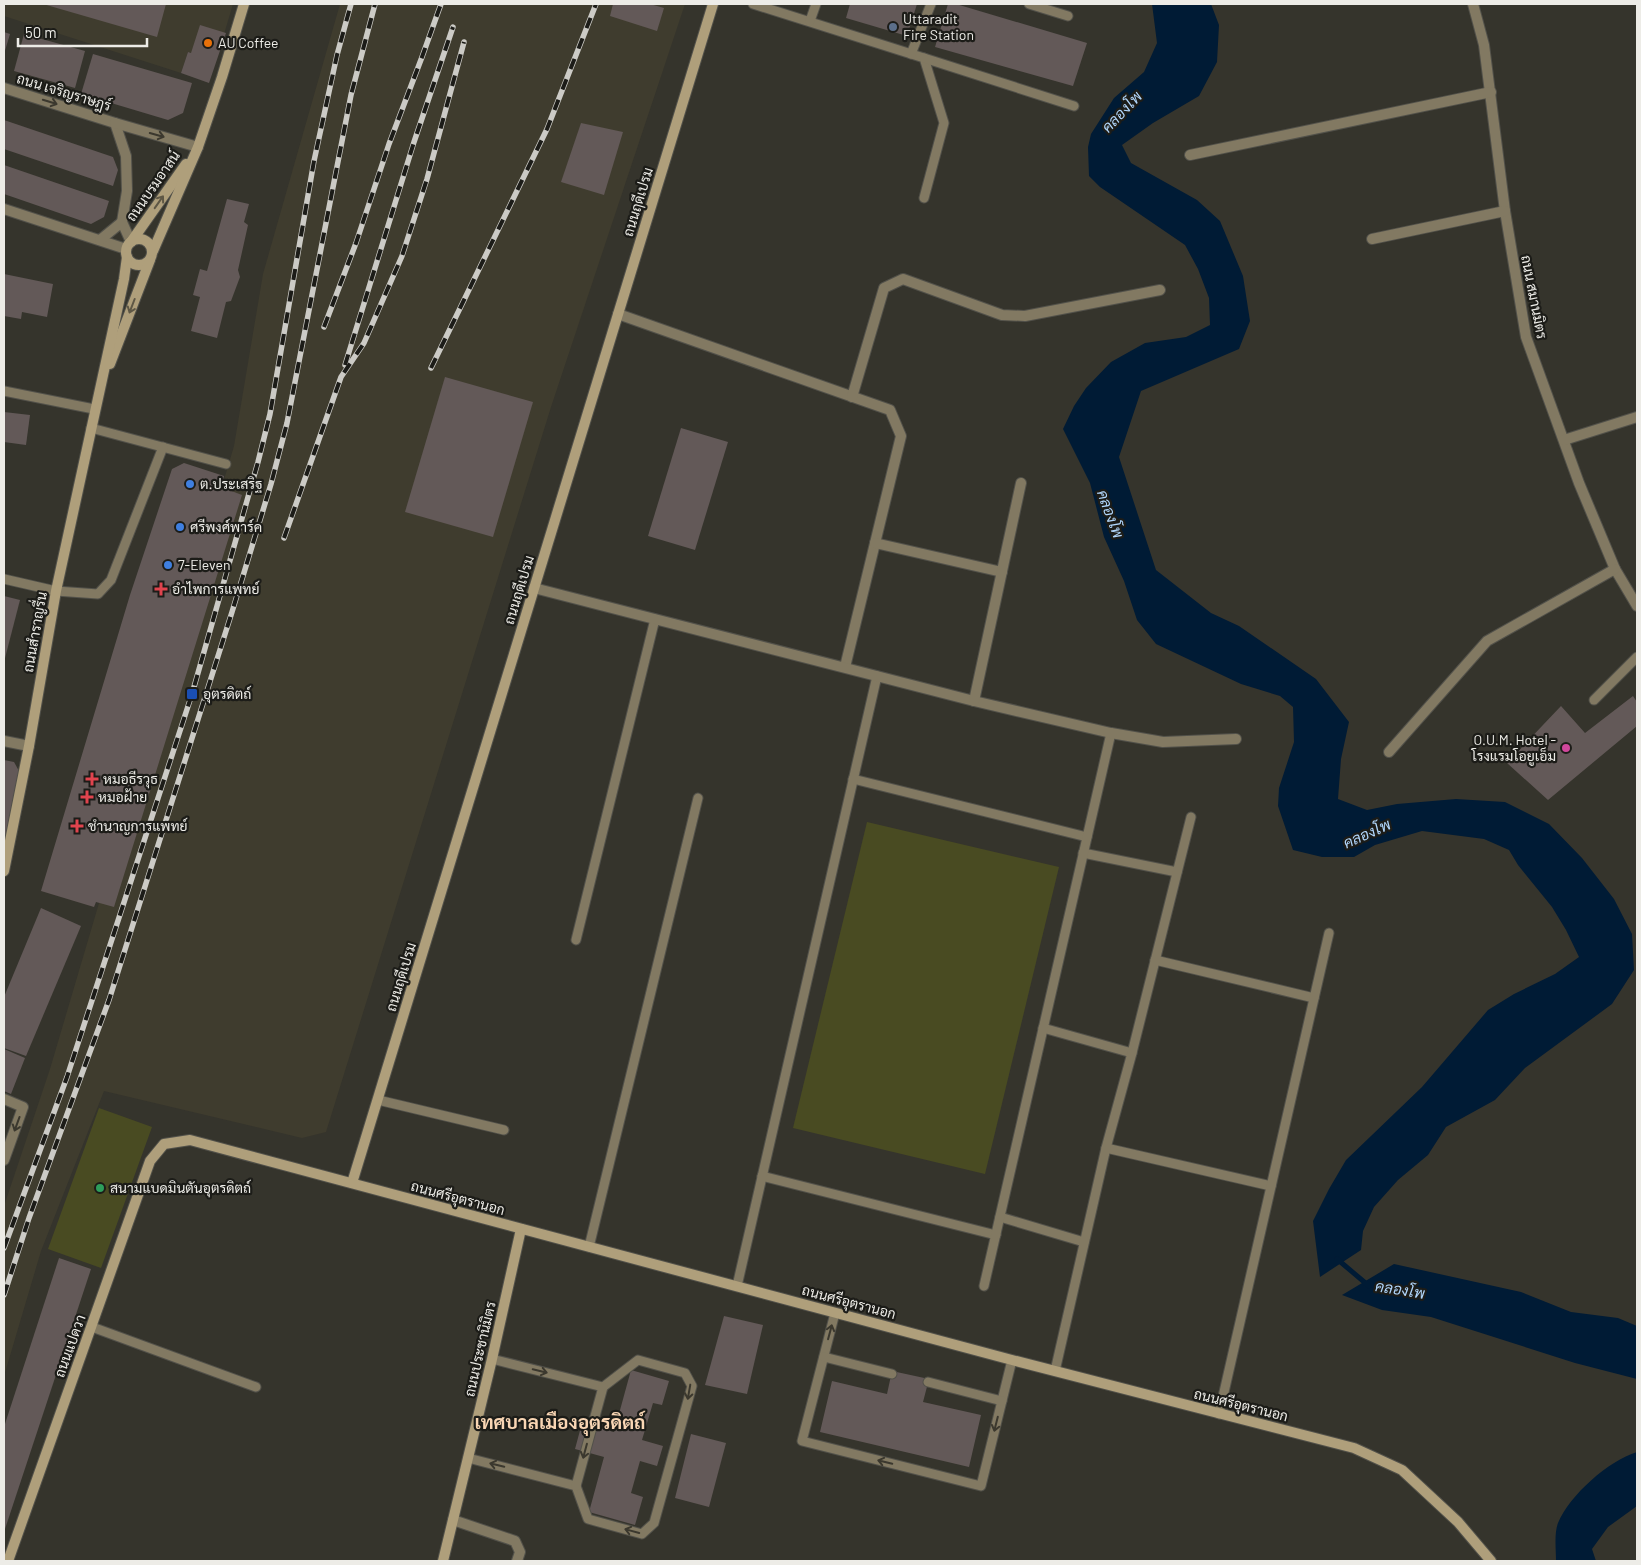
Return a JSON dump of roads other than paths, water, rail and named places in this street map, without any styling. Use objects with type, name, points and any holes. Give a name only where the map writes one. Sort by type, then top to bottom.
[{"type":"street","name":"ถนนบรมอาสน์","points":[[151,256],[198,147],[244,4]]},
{"type":"street","name":"ถนนฤดีเปรม","points":[[352,1183],[713,4]]},
{"type":"street","name":"ถนน สมานมิตร","points":[[1473,4],[1484,45],[1505,211],[1526,337],[1579,483],[1615,569],[1637,606]]},
{"type":"street","name":"ถนน เจริญราษฎร์","points":[[4,88],[198,147]]},
{"type":"street","points":[[1190,155],[1491,92]]},
{"type":"street","name":"ถนน เจริญราษฎร์","points":[[115,123],[126,156],[127,191],[122,222]]},
{"type":"street","name":"ถนนบรมอาสน์","points":[[128,249],[198,147]]},
{"type":"street","points":[[4,210],[128,249]]},
{"type":"street","points":[[1372,239],[1505,211]]},
{"type":"street","points":[[100,240],[122,222],[128,249],[134,264],[141,265],[151,256],[152,246],[144,239],[135,239],[128,249]]},
{"type":"street","name":"ถนนสำราญรื่น","points":[[4,871],[30,746],[56,591],[124,279],[128,249]]},
{"type":"street","name":"ถนนสำราญรื่น","points":[[97,398],[151,256]]},
{"type":"street","points":[[852,396],[884,288],[903,279],[1002,315],[1025,316],[1160,290]]},
{"type":"street","points":[[618,314],[890,410],[901,436],[845,667]]},
{"type":"street","points":[[1564,440],[1637,417]]},
{"type":"street","points":[[974,700],[1021,484]]},
{"type":"street","points":[[875,543],[1002,572]]},
{"type":"street","points":[[1389,752],[1487,641],[1615,569]]},
{"type":"street","points":[[534,588],[877,676],[1111,733],[1163,742],[1236,739]]},
{"type":"street","points":[[4,741],[30,746]]},
{"type":"street","points":[[4,1099],[23,1107],[4,1160]]},
{"type":"street","name":"ถนนศรีอุตรานอก","points":[[164,1144],[190,1140],[1012,1360],[1354,1448],[1402,1470],[1458,1522],[1491,1561]]},
{"type":"street","name":"ถนนแปดวา","points":[[8,1561],[150,1161],[164,1144]]},
{"type":"street","name":"ถนนประชานิมิตร","points":[[443,1561],[492,1359],[521,1229]]},
{"type":"street","points":[[453,1520],[515,1541],[520,1552],[517,1561]]},
{"type":"lane","points":[[753,4],[1074,106]]},
{"type":"lane","points":[[810,21],[816,4]]},
{"type":"lane","points":[[911,54],[931,4]]},
{"type":"lane","points":[[1029,4],[1068,16]]},
{"type":"lane","points":[[924,58],[944,123],[924,198]]},
{"type":"lane","points":[[4,391],[94,410]]},
{"type":"lane","points":[[91,428],[226,464]]},
{"type":"lane","points":[[4,579],[56,591],[98,594],[111,580],[163,447]]},
{"type":"lane","points":[[576,940],[655,619]]},
{"type":"lane","points":[[1594,700],[1637,658]]},
{"type":"lane","points":[[736,1286],[877,676]]},
{"type":"lane","points":[[984,1286],[1111,733]]},
{"type":"lane","points":[[853,779],[1087,837]]},
{"type":"lane","points":[[589,1247],[698,798]]},
{"type":"lane","points":[[1055,1371],[1106,1148],[1191,818]]},
{"type":"lane","points":[[1083,853],[1177,872]]},
{"type":"lane","points":[[1219,1414],[1329,933]]},
{"type":"lane","points":[[1155,960],[1314,998]]},
{"type":"lane","points":[[1043,1028],[1132,1053]]},
{"type":"lane","points":[[378,1100],[504,1130]]},
{"type":"lane","points":[[1106,1148],[1271,1186]]},
{"type":"lane","points":[[762,1176],[996,1234]]},
{"type":"lane","points":[[1000,1216],[1084,1242]]},
{"type":"lane","points":[[836,1313],[802,1441],[981,1486],[1012,1360]]},
{"type":"lane","points":[[92,1327],[256,1387]]},
{"type":"lane","points":[[824,1357],[892,1374]]},
{"type":"lane","points":[[492,1359],[603,1387]]},
{"type":"lane","points":[[638,1360],[685,1373],[692,1386],[654,1523],[642,1534],[588,1519],[576,1486],[603,1387],[638,1360]]},
{"type":"lane","points":[[928,1382],[1002,1400]]},
{"type":"lane","points":[[468,1458],[576,1486]]},
{"type":"water","points":[[1152,4],[1211,4],[1219,25],[1217,62],[1199,96],[1153,123],[1122,145],[1131,163],[1197,200],[1220,221],[1243,276],[1250,321],[1239,349],[1141,391],[1119,457],[1156,570],[1211,613],[1239,626],[1316,679],[1349,722],[1341,759],[1338,799],[1367,810],[1397,804],[1456,799],[1505,802],[1549,824],[1582,858],[1614,899],[1632,934],[1634,970],[1612,1004],[1525,1068],[1495,1100],[1446,1127],[1428,1155],[1398,1180],[1374,1207],[1363,1231],[1361,1250],[1320,1277],[1313,1221],[1346,1160],[1422,1087],[1488,1010],[1514,994],[1555,974],[1579,957],[1552,907],[1518,865],[1509,850],[1484,839],[1422,831],[1375,845],[1354,857],[1322,857],[1293,850],[1278,806],[1279,788],[1294,742],[1293,707],[1280,696],[1241,684],[1156,644],[1137,620],[1124,581],[1104,537],[1090,483],[1063,429],[1074,406],[1086,388],[1111,362],[1145,343],[1186,337],[1210,325],[1209,298],[1198,269],[1185,245],[1100,187],[1089,176],[1088,147],[1091,134],[1114,98],[1144,72],[1157,43]]},
{"type":"water","points":[[1394,1264],[1521,1292],[1571,1312],[1618,1318],[1637,1326],[1637,1379],[1575,1363],[1431,1317],[1382,1310],[1342,1295]]},
{"type":"water","points":[[1637,1452],[1637,1506],[1608,1527],[1592,1549],[1596,1561],[1556,1561],[1558,1523],[1571,1501],[1602,1471],[1626,1456]]},
{"type":"waterway","name":"คลองโพ","points":[[1337,1259],[1369,1286]]},
{"type":"railway","points":[[4,1248],[67,1077],[192,694],[258,462],[270,414],[314,161],[337,55],[351,4]]},
{"type":"railway","points":[[4,1295],[29,1218],[109,1000],[271,484],[287,423],[351,95],[375,4]]},
{"type":"railway","points":[[324,327],[441,4]]},
{"type":"railway","points":[[431,368],[547,129],[596,4]]},
{"type":"railway","points":[[345,365],[414,142],[453,27]]},
{"type":"railway","points":[[284,538],[341,377],[364,343],[402,256],[427,179],[464,42]]},
{"type":"place","name":"Uttaradit Fire Station","points":[[893,27]]},
{"type":"place","name":"AU Coffee","points":[[208,43]]},
{"type":"place","name":"ต.ประเสริฐ","points":[[190,484]]},
{"type":"place","name":"ศรีพงศ์พาร์ค","points":[[180,527]]},
{"type":"place","name":"7-Eleven","points":[[168,565]]},
{"type":"place","name":"อำไพการแพทย์","points":[[161,589]]},
{"type":"place","name":"อุตรดิตถ์","points":[[192,694]]},
{"type":"place","name":"O.U.M. Hotel - โรงแรมโอยูเอ็ม","points":[[1566,748]]},
{"type":"place","name":"หมอธีรวุธ","points":[[92,779]]},
{"type":"place","name":"หมอฝ้าย","points":[[87,797]]},
{"type":"place","name":"ชำนาญการแพทย์","points":[[77,826]]},
{"type":"place","name":"สนามแบดมินตันอุตรดิตถ์","points":[[100,1188]]},
{"type":"district","name":"เทศบาลเมืองอุตรดิตถ์","points":[[560,1422]]}]
